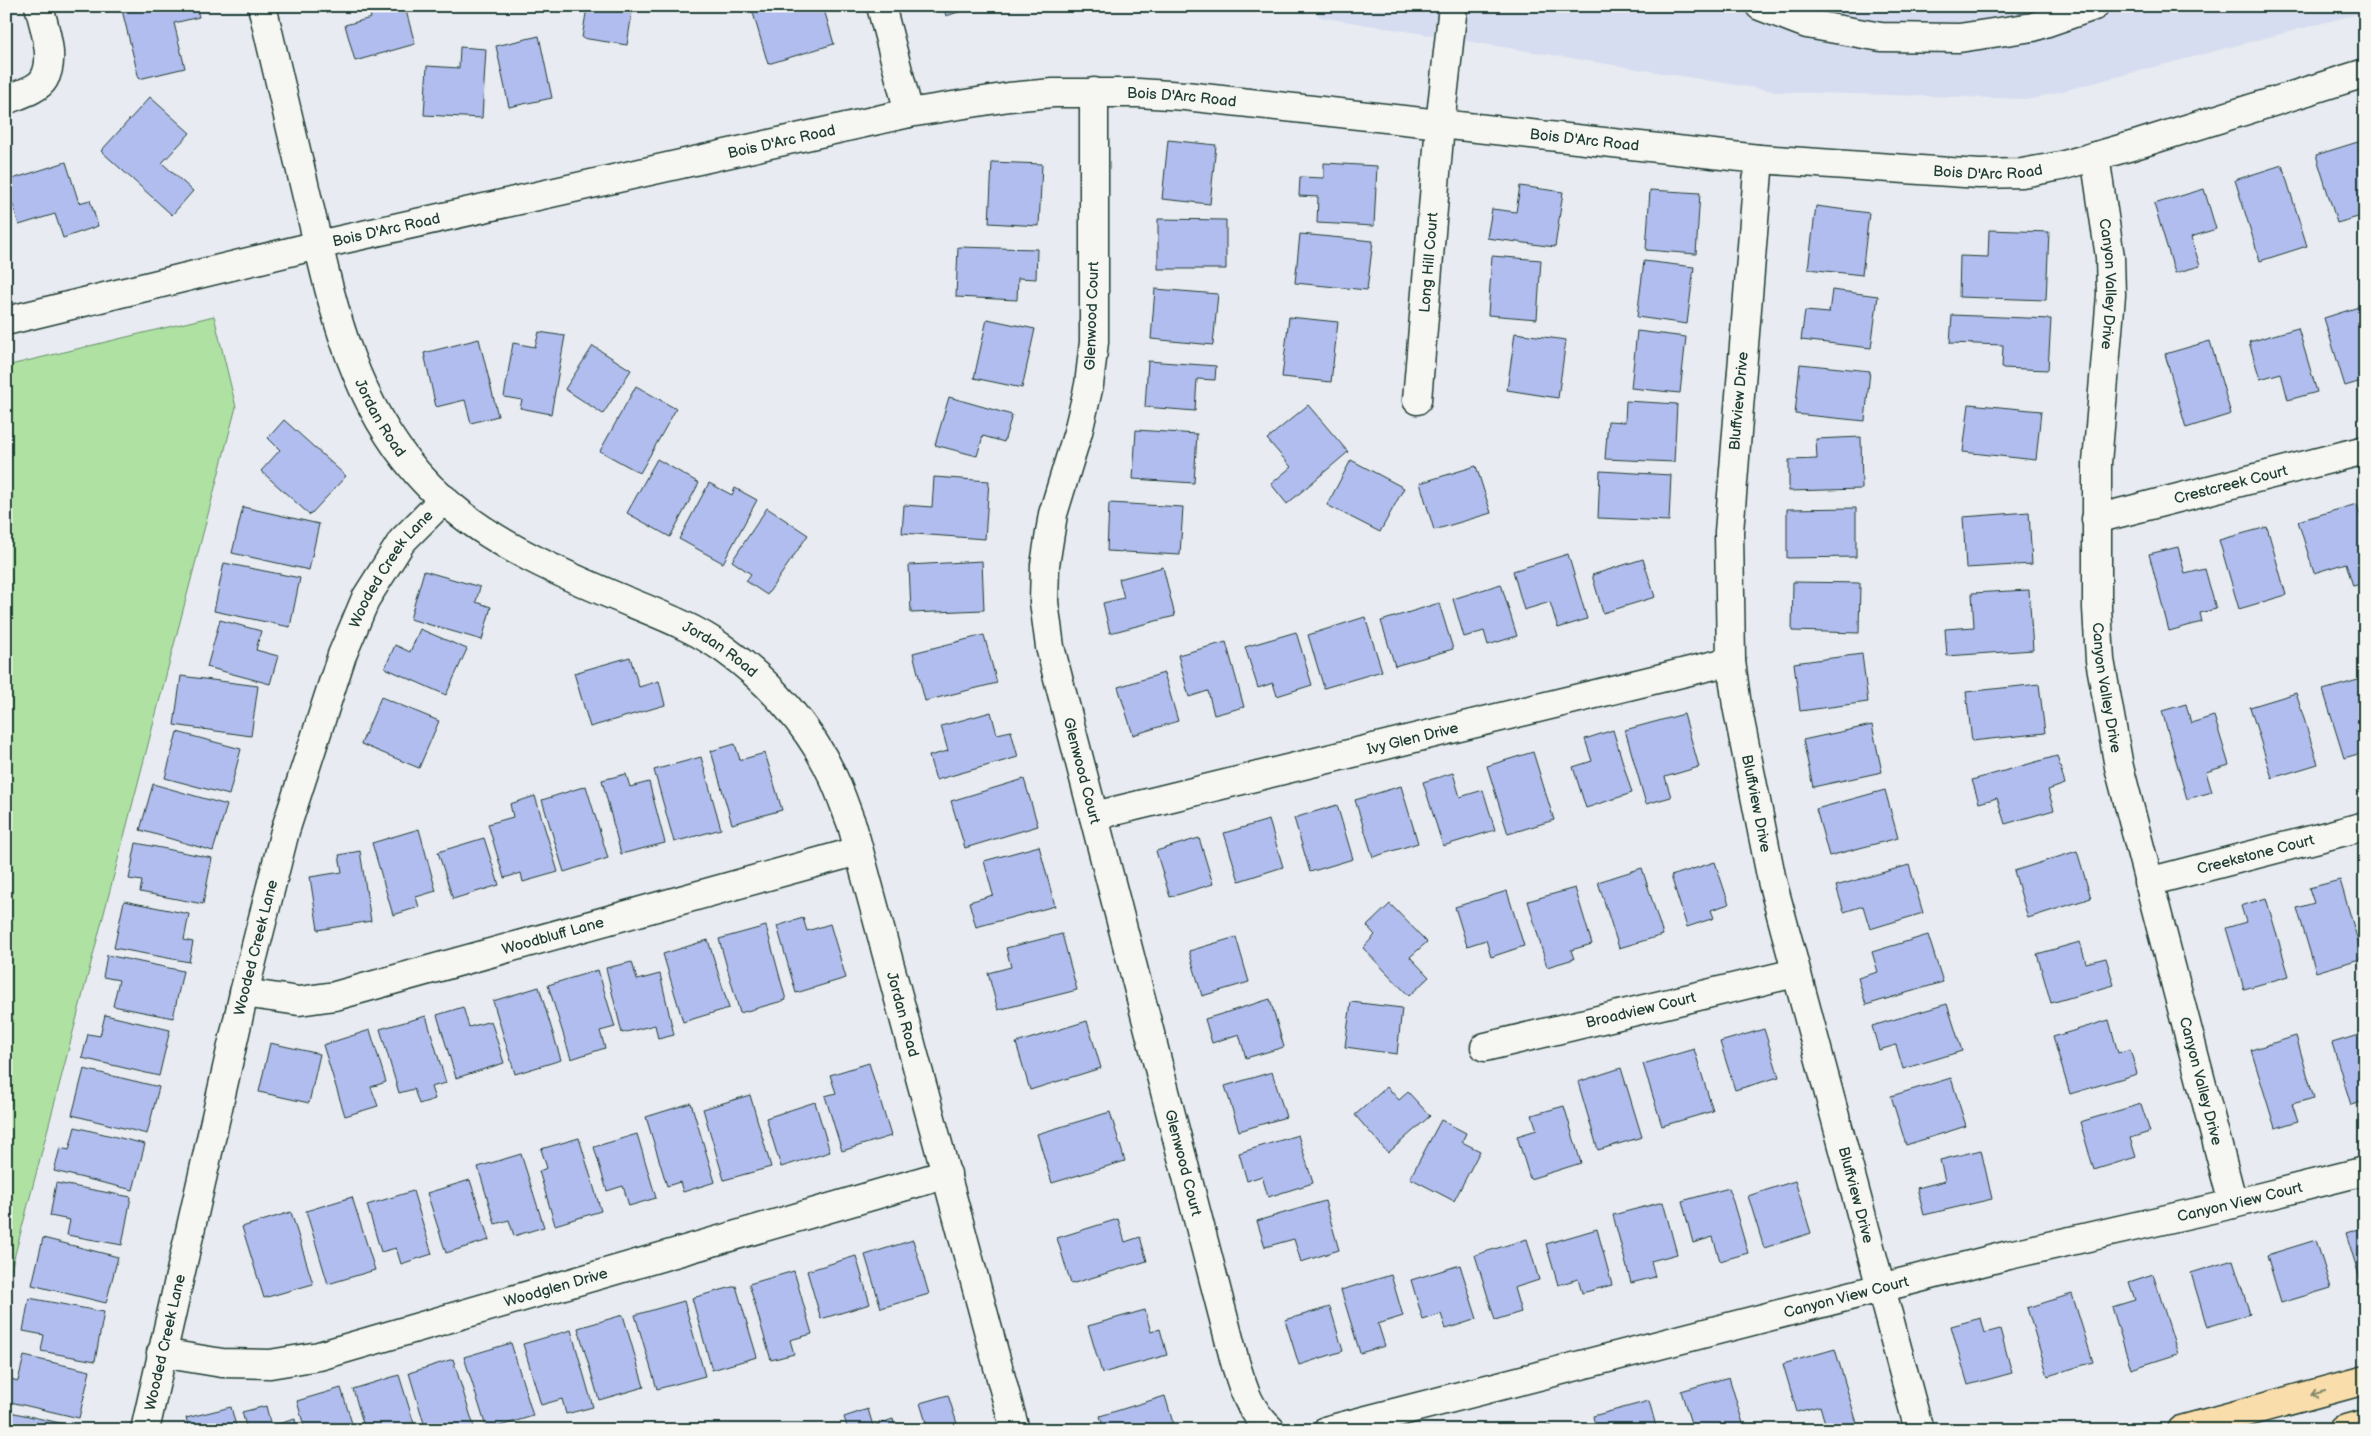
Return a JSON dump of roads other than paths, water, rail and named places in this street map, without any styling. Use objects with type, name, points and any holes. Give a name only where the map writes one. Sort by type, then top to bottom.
[{"type":"main road","points":[[2181,1430],[2365,1380]]},
{"type":"main road","points":[[2343,1430],[2365,1424]]},
{"type":"street","points":[[6,100],[32,89],[44,80],[49,60],[46,32],[38,6]]},
{"type":"street","name":"Jordan Road","points":[[262,6],[318,245],[343,337],[359,383],[383,429],[400,452],[419,475],[444,499],[494,538],[568,576],[674,621],[722,648],[761,679],[801,724],[833,778],[852,825],[1015,1430]]},
{"type":"street","points":[[881,6],[909,113]]},
{"type":"street","name":"Long Hill Court","points":[[1417,400],[1440,125],[1453,6]]},
{"type":"street","points":[[1760,6],[1807,24],[1881,37],[1959,38],[2033,27],[2094,6]]},
{"type":"street","name":"Bois D'Arc Road","points":[[6,321],[318,245],[909,113],[1009,97],[1094,92],[1185,96],[1759,158],[1979,174],[2022,173],[2096,156],[2365,73]]},
{"type":"street","name":"Glenwood Court","points":[[1094,92],[1094,342],[1089,385],[1078,432],[1053,514],[1045,565],[1044,602],[1050,648],[1235,1362],[1245,1394],[1257,1416],[1271,1430]]},
{"type":"street","name":"Canyon Valley Drive","points":[[2096,156],[2110,257],[2111,295],[2101,409],[2096,519],[2097,608],[2100,660],[2119,767],[2233,1204]]},
{"type":"street","name":"Bluffview Drive","points":[[1759,158],[1729,532],[1731,661],[1748,767],[1772,881],[1795,973],[1919,1430]]},
{"type":"street","name":"Crestcreek Court","points":[[2096,519],[2365,450]]},
{"type":"street","name":"Wooded Creek Lane","points":[[145,1430],[244,993],[285,830],[342,655],[366,598],[402,541],[444,499]]},
{"type":"street","name":"Ivy Glen Drive","points":[[1094,816],[1731,661]]},
{"type":"street","name":"Creekstone Court","points":[[2148,882],[2365,826]]},
{"type":"street","name":"Woodbluff Lane","points":[[244,993],[299,1001],[335,996],[858,851]]},
{"type":"street","name":"Broadview Court","points":[[1485,1047],[1795,973]]},
{"type":"street","name":"Canyon View Court","points":[[1328,1430],[1881,1289],[2009,1254],[2233,1204],[2365,1171]]},
{"type":"street","name":"Woodglen Drive","points":[[161,1354],[222,1363],[270,1364],[319,1356],[947,1174]]}]
